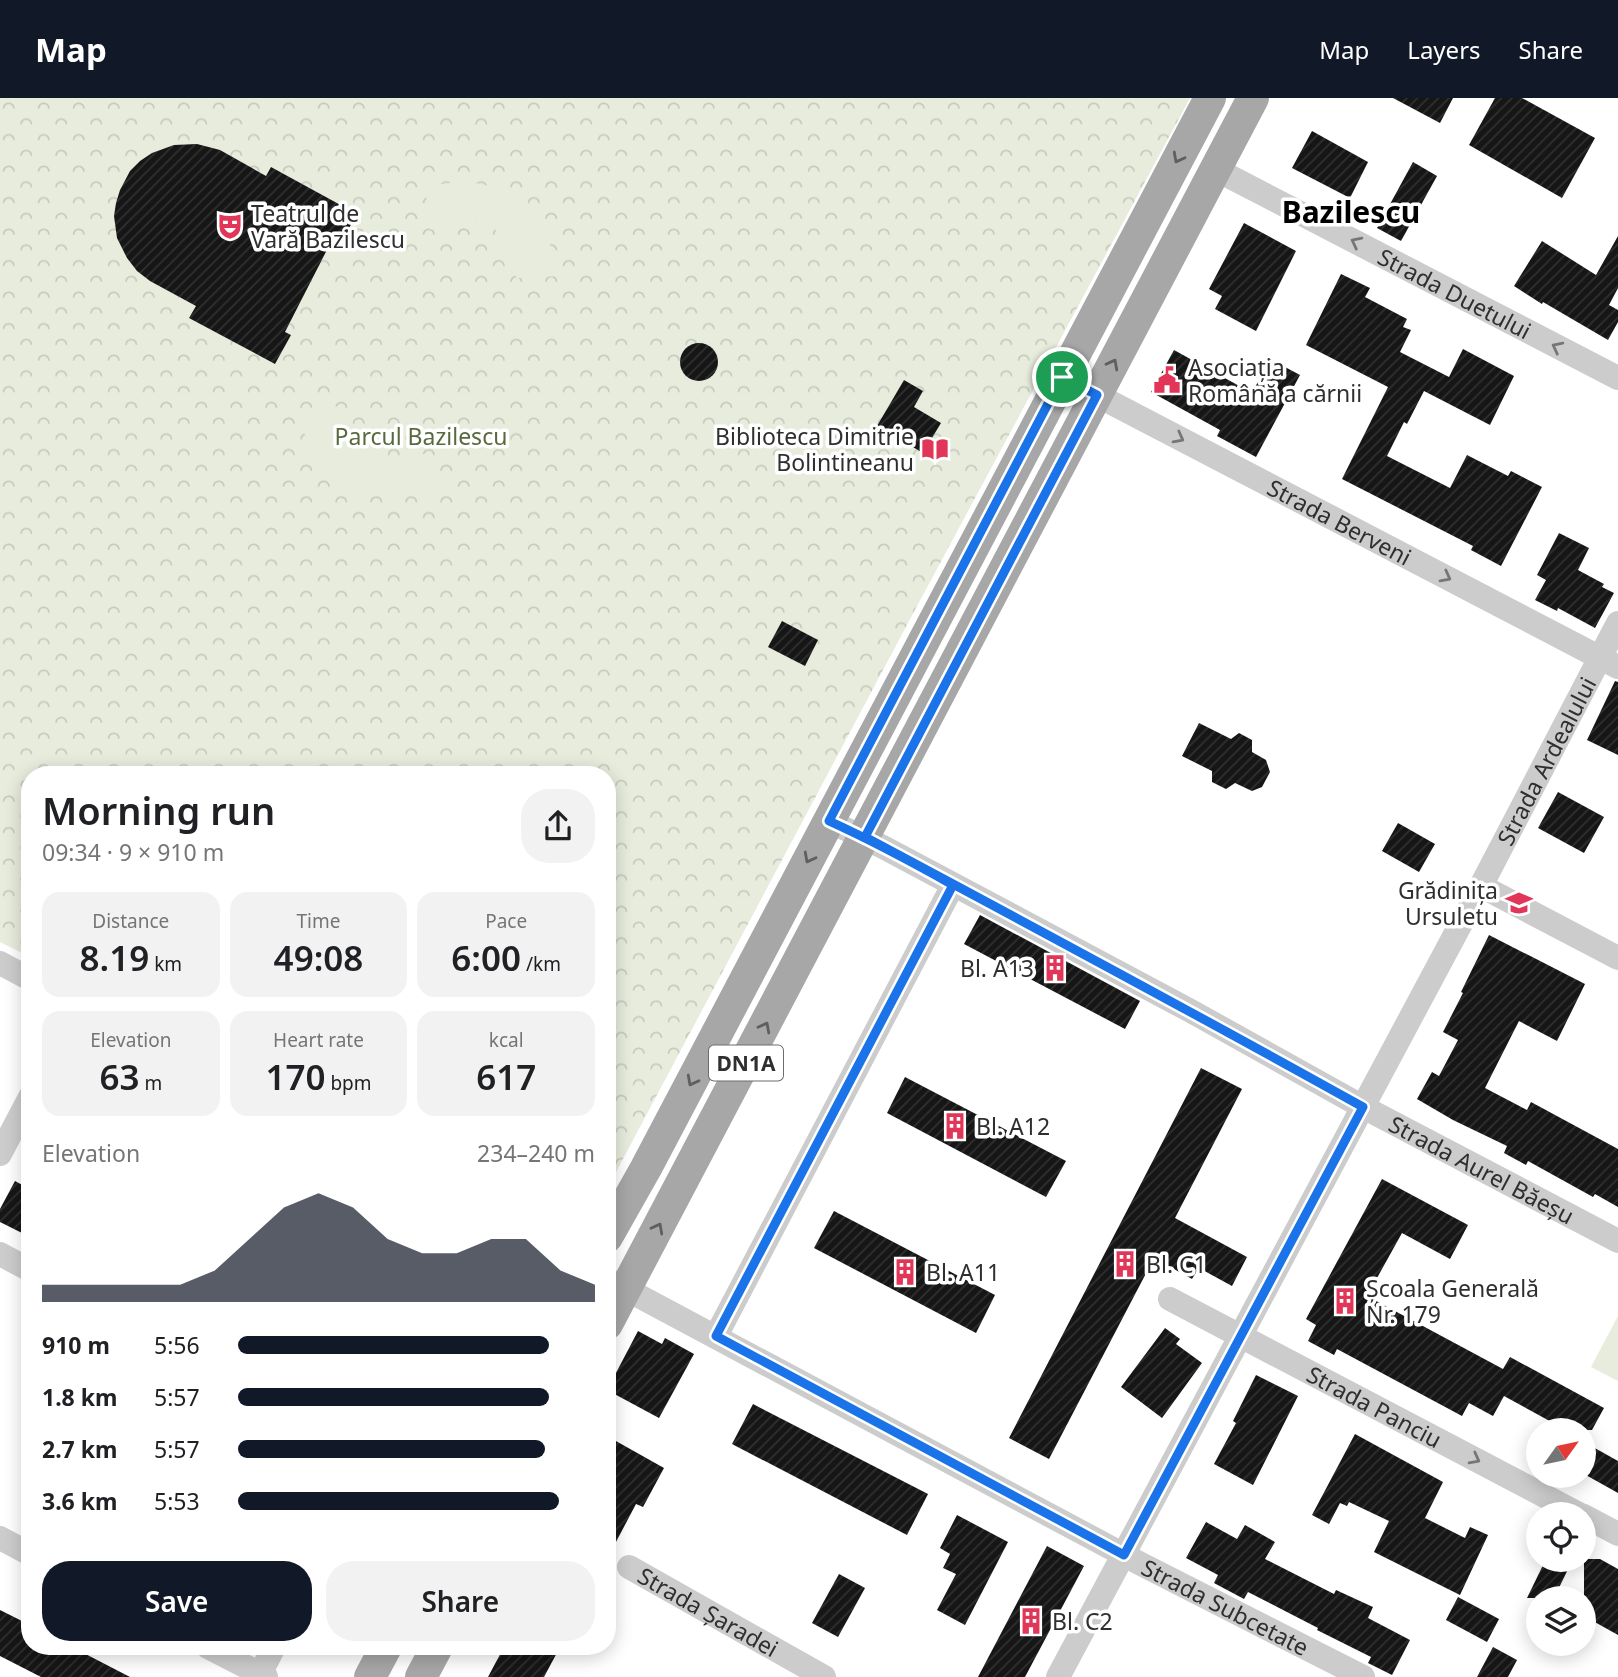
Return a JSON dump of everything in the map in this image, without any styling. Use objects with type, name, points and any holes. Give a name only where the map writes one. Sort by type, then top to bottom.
[{"type":"main road","name":"DN1A","points":[[616,1221],[1210,98]]},
{"type":"main road","name":"DN1A","points":[[617,1284],[865,837],[1254,98]]},
{"type":"main road","points":[[370,1677],[382,1655]]},
{"type":"main road","points":[[421,1677],[433,1655]]},
{"type":"street","name":"Strada Duetului","points":[[1215,169],[1618,378]]},
{"type":"street","name":"Strada Berveni","points":[[1062,377],[1609,662]]},
{"type":"street","name":"Strada Ardealului","points":[[1058,1677],[1481,886],[1609,662],[1618,623]]},
{"type":"street","name":"Strada Aurel Băeșu","points":[[829,821],[865,837],[1189,1010],[1363,1107],[1618,1241]]},
{"type":"street","points":[[716,1336],[953,885]]},
{"type":"street","points":[[1481,886],[1618,958]]},
{"type":"street","points":[[0,963],[21,974]]},
{"type":"street","points":[[0,1154],[21,1114]]},
{"type":"street","points":[[0,1254],[21,1265]]},
{"type":"street","name":"Strada Subcetate","points":[[617,1284],[1124,1555],[1363,1677]]},
{"type":"street","name":"Strada Panciu","points":[[1170,1299],[1556,1502]]},
{"type":"street","points":[[1596,1522],[1618,1534]]},
{"type":"street","points":[[0,1538],[21,1548]]},
{"type":"street","name":"Strada Șaradei","points":[[629,1567],[824,1677]]},
{"type":"street","points":[[223,1655],[263,1676],[271,1655]]},
{"type":"green space","name":"Parcul Bazilescu","points":[[0,98],[1190,98],[616,1172],[616,766],[21,766],[21,952],[0,942]]},
{"type":"green space","points":[[458,182],[499,189],[527,208],[547,238],[561,276],[516,278],[512,254],[507,243],[490,225],[479,220],[455,218],[430,230],[425,186]]},
{"type":"green space","points":[[339,406],[350,437],[377,457],[392,461],[431,452],[441,485],[414,493],[370,493],[351,486],[335,474],[320,458],[295,414]]},
{"type":"green space","points":[[1618,1316],[1618,1381],[1591,1367]]},
{"type":"building","points":[[1393,98],[1453,98],[1440,123]]},
{"type":"building","points":[[1495,98],[1522,98],[1595,138],[1562,198],[1469,145]]},
{"type":"building","points":[[1312,131],[1368,162],[1350,198],[1292,168]]},
{"type":"building","points":[[197,144],[220,150],[266,176],[271,167],[357,214],[340,244],[332,240],[285,332],[291,335],[275,364],[189,318],[196,306],[137,271],[117,238],[114,216],[116,203],[130,171],[152,153],[174,145]]},
{"type":"building","points":[[1413,162],[1437,176],[1401,241],[1377,228]]},
{"type":"building","points":[[1244,223],[1296,251],[1256,331],[1215,309],[1222,296],[1209,289]]},
{"type":"building","points":[[1618,236],[1618,288],[1609,305],[1618,310],[1618,322],[1608,340],[1514,286],[1542,241],[1596,275]]},
{"type":"building","points":[[1341,274],[1370,288],[1365,297],[1407,319],[1403,327],[1411,330],[1400,352],[1449,377],[1463,349],[1514,376],[1490,425],[1424,391],[1387,456],[1450,488],[1467,455],[1508,476],[1511,471],[1542,487],[1501,566],[1471,550],[1473,546],[1342,479],[1388,387],[1306,345]]},
{"type":"building","points":[[699,343],[712,349],[718,362],[712,375],[699,381],[686,375],[680,362],[686,349]]},
{"type":"building","points":[[1174,350],[1252,393],[1270,359],[1300,375],[1256,457],[1217,436],[1220,430],[1151,392]]},
{"type":"building","points":[[904,380],[923,391],[914,407],[941,423],[923,453],[877,426]]},
{"type":"building","points":[[1559,533],[1589,548],[1578,570],[1604,584],[1602,587],[1614,593],[1595,628],[1558,608],[1557,611],[1535,600],[1546,580],[1537,575]]},
{"type":"building","points":[[782,621],[818,640],[805,666],[768,647]]},
{"type":"building","points":[[1615,681],[1618,682],[1618,755],[1587,740]]},
{"type":"building","points":[[1199,723],[1231,739],[1239,733],[1252,740],[1252,752],[1266,760],[1270,772],[1262,787],[1252,791],[1235,783],[1226,789],[1212,782],[1212,771],[1182,756]]},
{"type":"building","points":[[1558,792],[1604,817],[1584,853],[1538,828]]},
{"type":"building","points":[[1398,823],[1435,844],[1419,872],[1382,851]]},
{"type":"building","name":"Bl. A13","points":[[980,915],[1140,1001],[1125,1029],[964,944]]},
{"type":"building","points":[[1489,935],[1585,984],[1557,1041],[1519,1021],[1485,1088],[1527,1110],[1531,1102],[1618,1149],[1618,1207],[1595,1194],[1593,1197],[1528,1161],[1526,1165],[1504,1153],[1507,1146],[1417,1099],[1432,1072],[1439,1076],[1458,1040],[1443,1032]]},
{"type":"building","name":"Bl. C1","points":[[1201,1068],[1242,1089],[1175,1218],[1247,1257],[1232,1286],[1199,1268],[1192,1279],[1154,1258],[1049,1459],[1009,1438]]},
{"type":"building","name":"Bl. A12","points":[[905,1077],[1066,1161],[1046,1197],[887,1113]]},
{"type":"building","name":"Școala Generală Nr. 179","points":[[1382,1179],[1468,1225],[1450,1259],[1402,1233],[1367,1296],[1503,1369],[1510,1357],[1604,1408],[1596,1423],[1596,1418],[1544,1418],[1504,1396],[1493,1416],[1469,1403],[1462,1416],[1337,1349],[1334,1355],[1308,1341],[1316,1325],[1306,1319]]},
{"type":"building","points":[[15,1181],[21,1184],[21,1232],[0,1222],[0,1209]]},
{"type":"building","name":"Bl. A11","points":[[834,1211],[995,1295],[976,1333],[814,1248]]},
{"type":"building","points":[[1165,1328],[1180,1339],[1176,1344],[1202,1363],[1162,1418],[1121,1387]]},
{"type":"building","points":[[638,1331],[662,1344],[665,1338],[694,1354],[659,1418],[616,1395],[616,1373]]},
{"type":"building","points":[[1256,1375],[1298,1396],[1253,1485],[1214,1464],[1236,1423],[1233,1421]]},
{"type":"building","points":[[753,1404],[928,1494],[907,1535],[732,1444]]},
{"type":"building","points":[[1355,1434],[1443,1482],[1425,1518],[1465,1538],[1470,1527],[1488,1535],[1460,1595],[1374,1552],[1389,1521],[1349,1502],[1347,1506],[1340,1503],[1329,1524],[1312,1515]]},
{"type":"building","points":[[616,1441],[664,1468],[643,1507],[636,1504],[616,1542]]},
{"type":"building","points":[[1596,1449],[1618,1461],[1618,1493],[1596,1481]]},
{"type":"building","points":[[957,1515],[1008,1542],[965,1625],[937,1610],[956,1574],[943,1568],[950,1554],[940,1548]]},
{"type":"building","points":[[1206,1522],[1237,1539],[1245,1525],[1275,1542],[1265,1559],[1334,1594],[1336,1590],[1373,1607],[1368,1618],[1410,1640],[1392,1675],[1368,1663],[1371,1657],[1317,1630],[1318,1628],[1248,1592],[1244,1599],[1214,1583],[1218,1575],[1186,1558]]},
{"type":"building","name":"Bl. C2","points":[[1047,1546],[1084,1566],[1025,1677],[978,1677]]},
{"type":"building","points":[[1596,1559],[1618,1569],[1618,1635],[1596,1623],[1596,1586],[1584,1586],[1584,1572],[1596,1572]]},
{"type":"building","points":[[1540,1572],[1567,1572],[1560,1586],[1533,1586]]},
{"type":"building","points":[[839,1574],[865,1588],[838,1637],[812,1623]]},
{"type":"building","points":[[1458,1597],[1499,1619],[1487,1642],[1446,1620]]},
{"type":"building","points":[[0,1610],[21,1620],[21,1655],[87,1655],[130,1677],[41,1677],[0,1656]]},
{"type":"building","points":[[1493,1647],[1517,1660],[1508,1677],[1477,1677]]},
{"type":"building","points":[[500,1655],[556,1655],[544,1677],[488,1677]]},
{"type":"place","name":"Teatrul de Vară Bazilescu","points":[[230,226]]},
{"type":"place","name":"Asociația Română a cărnii","points":[[1167,380]]},
{"type":"place","name":"Biblioteca Dimitrie Bolintineanu","points":[[935,449]]},
{"type":"place","name":"Grădinița Ursuletu","points":[[1519,903]]},
{"type":"place","name":"Bl. A13","points":[[1055,968]]},
{"type":"place","name":"Bl. A12","points":[[955,1126]]},
{"type":"place","name":"Bl. C1","points":[[1125,1264]]},
{"type":"place","name":"Bl. A11","points":[[905,1272]]},
{"type":"place","name":"Școala Generală Nr. 179","points":[[1345,1301]]},
{"type":"place","name":"Bl. C2","points":[[1031,1621]]},
{"type":"district","name":"Bazilescu","points":[[1351,211]]},
{"type":"route","points":[[1062,377],[829,821],[865,837],[953,885],[716,1336],[1124,1555],[1363,1107],[1189,1010],[865,837],[1097,395],[1062,377]]}]
